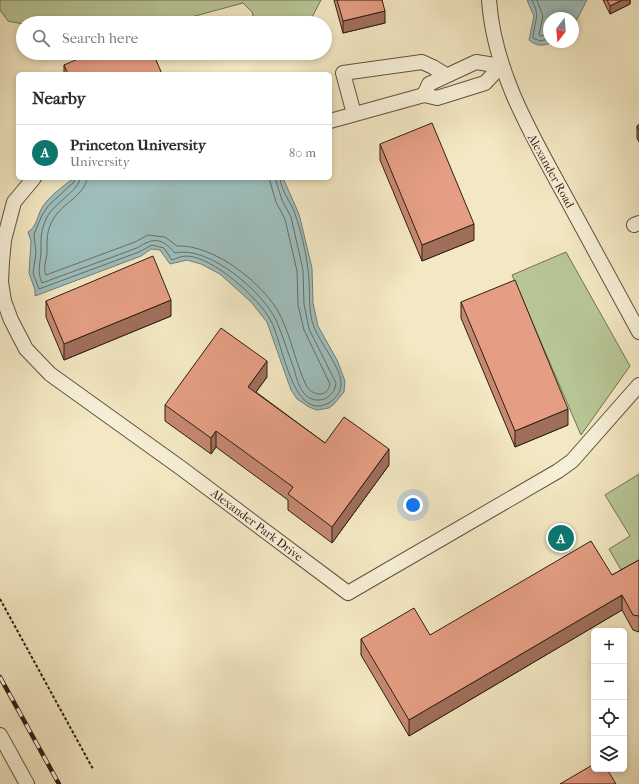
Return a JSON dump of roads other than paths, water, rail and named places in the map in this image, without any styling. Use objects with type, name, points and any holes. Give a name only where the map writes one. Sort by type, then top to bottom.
[{"type":"street","name":"Alexander Road","points":[[489,0],[490,22],[501,66],[527,127],[639,332]]},
{"type":"street","points":[[354,114],[343,73],[422,62],[446,75]]},
{"type":"street","points":[[424,95],[429,84],[476,62],[501,66]]},
{"type":"street","points":[[332,120],[424,95],[437,98],[485,83],[501,66]]},
{"type":"street","name":"Alexander Park Drive","points":[[32,180],[14,202],[4,240],[1,282],[4,301],[11,320],[26,349],[37,362],[56,378],[187,473],[348,594],[558,471],[572,461],[639,385]]},
{"type":"street","points":[[0,735],[22,782]]},
{"type":"water","points":[[527,0],[587,0],[579,15],[579,12],[543,12],[543,45],[535,44],[529,40],[534,16]]},
{"type":"water","points":[[71,180],[284,180],[299,214],[312,268],[313,303],[318,326],[337,360],[345,381],[344,392],[329,408],[317,410],[309,407],[297,399],[291,390],[267,322],[251,302],[220,274],[201,264],[187,260],[170,264],[160,250],[151,249],[141,256],[35,296],[35,290],[29,273],[31,241],[28,232],[35,224],[43,206],[57,191]]},
{"type":"railway","points":[[0,677],[59,784]]},
{"type":"place","name":"Princeton University","points":[[561,538]]}]
